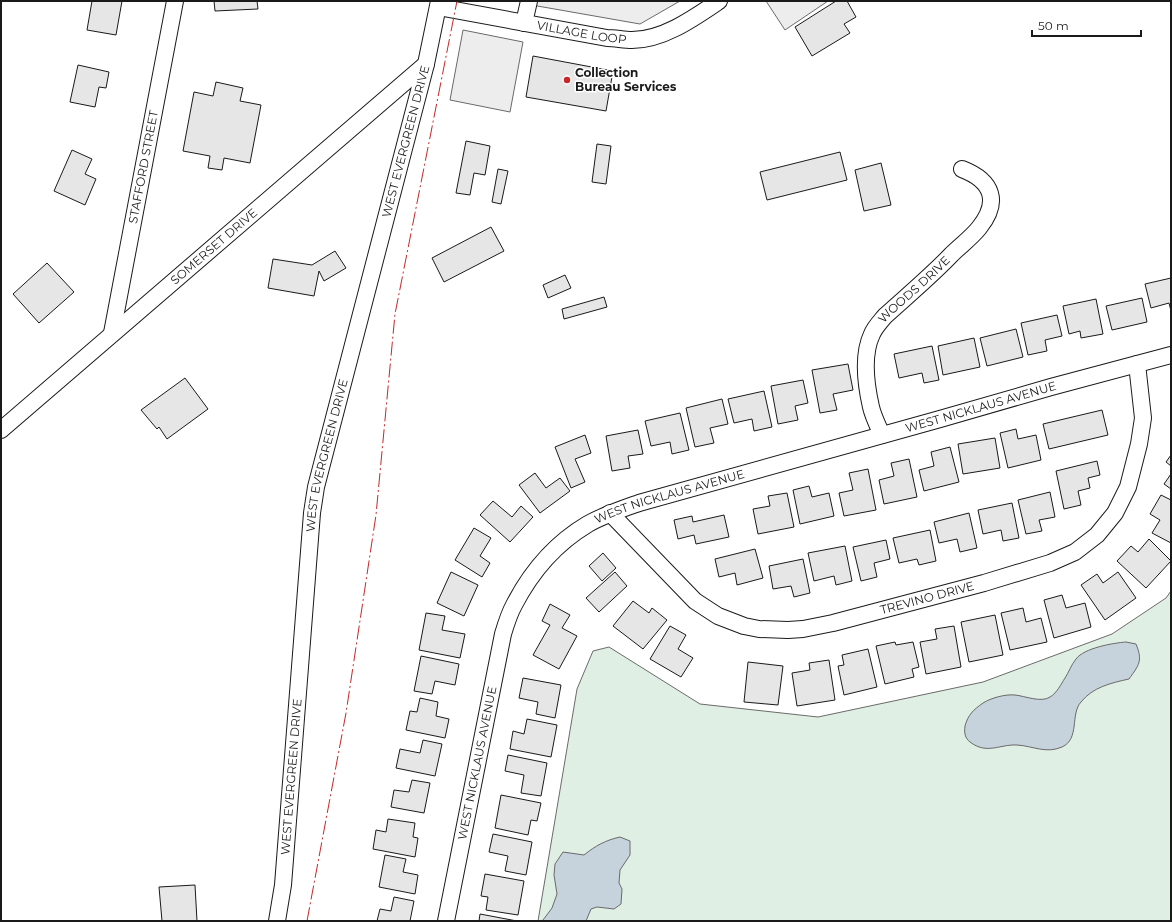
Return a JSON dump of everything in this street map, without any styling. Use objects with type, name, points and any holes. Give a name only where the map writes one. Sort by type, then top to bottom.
[{"type":"street","name":"STAFFORD STREET","points":[[112,333],[175,1]]},
{"type":"street","points":[[524,23],[529,1]]},
{"type":"street","name":"VILLAGE LOOP","points":[[438,4],[524,23],[607,38],[632,40],[656,36],[679,26],[719,1]]},
{"type":"street","name":"WEST EVERGREEN DRIVE","points":[[277,921],[283,885],[311,521],[316,487],[426,64],[438,4]]},
{"type":"street","name":"SOMERSET DRIVE","points":[[1,430],[426,64]]},
{"type":"street","name":"WOODS DRIVE","points":[[882,435],[871,408],[868,385],[867,354],[870,340],[877,325],[885,316],[971,237],[985,220],[991,201],[988,188],[984,182],[971,172],[962,169]]},
{"type":"street","name":"WEST NICKLAUS AVENUE","points":[[446,921],[493,678],[503,634],[513,606],[527,582],[545,560],[571,536],[588,524],[610,513],[639,503],[1051,387],[1171,355]]},
{"type":"street","name":"TREVINO DRIVE","points":[[610,513],[695,601],[718,616],[744,626],[759,629],[803,629],[833,623],[984,583],[1050,563],[1075,552],[1096,535],[1115,513],[1128,487],[1139,444],[1143,418],[1137,364]]},
{"type":"green space","points":[[1171,591],[1171,921],[538,921],[577,689],[593,651],[609,647],[700,704],[818,717],[983,682],[1112,634],[1166,598]]},
{"type":"shaded area","points":[[526,1],[680,1],[640,24],[526,4]]},
{"type":"shaded area","points":[[766,1],[828,1],[785,30]]},
{"type":"shaded area","points":[[463,30],[523,42],[510,112],[450,100]]},
{"type":"shaded area","points":[[1126,642],[1136,644],[1138,650],[1139,663],[1135,670],[1129,679],[1103,686],[1091,693],[1081,702],[1076,713],[1071,738],[1068,743],[1062,747],[1050,750],[1017,745],[982,748],[976,746],[967,739],[965,735],[965,726],[969,716],[986,701],[1007,695],[1046,699],[1057,691],[1074,661],[1080,655],[1099,647]]},
{"type":"shaded area","points":[[620,837],[630,841],[630,855],[620,870],[619,883],[622,889],[621,904],[614,909],[597,907],[591,909],[586,921],[543,921],[552,908],[557,894],[554,875],[555,864],[563,852],[584,855],[601,844]]},
{"type":"building","points":[[92,1],[122,1],[116,35],[87,30]]},
{"type":"building","points":[[214,1],[257,1],[258,9],[215,11]]},
{"type":"building","points":[[836,1],[847,1],[856,17],[844,24],[850,33],[812,56],[795,27]]},
{"type":"building","points":[[533,56],[613,71],[606,111],[526,97]]},
{"type":"building","points":[[78,65],[109,72],[106,88],[99,87],[95,107],[70,102]]},
{"type":"building","points":[[216,82],[243,88],[240,101],[261,105],[250,163],[224,158],[222,170],[208,168],[210,156],[183,151],[194,92],[213,96]]},
{"type":"building","points":[[466,141],[490,146],[485,175],[474,173],[470,195],[456,193]]},
{"type":"building","points":[[597,144],[611,146],[606,184],[592,182]]},
{"type":"building","points":[[72,150],[92,159],[85,174],[96,179],[85,205],[54,191]]},
{"type":"building","points":[[840,152],[847,180],[767,200],[760,172]]},
{"type":"building","points":[[881,163],[891,205],[864,211],[855,170]]},
{"type":"building","points":[[498,169],[508,171],[501,204],[492,202]]},
{"type":"building","points":[[491,227],[504,251],[444,282],[432,258]]},
{"type":"building","points":[[335,251],[346,268],[324,281],[319,271],[314,296],[268,288],[273,259],[312,265]]},
{"type":"building","points":[[47,263],[74,292],[39,323],[13,294]]},
{"type":"building","points":[[565,275],[571,288],[548,298],[543,285]]},
{"type":"building","points":[[1171,278],[1171,311],[1169,303],[1151,308],[1145,284]]},
{"type":"building","points":[[604,297],[607,307],[564,319],[562,309]]},
{"type":"building","points":[[1142,298],[1147,322],[1112,330],[1106,306]]},
{"type":"building","points":[[1096,299],[1103,334],[1081,338],[1080,331],[1069,334],[1063,306]]},
{"type":"building","points":[[1057,315],[1062,336],[1045,340],[1047,351],[1028,355],[1021,323]]},
{"type":"building","points":[[1016,329],[1023,357],[987,366],[980,338]]},
{"type":"building","points":[[974,338],[980,367],[943,375],[938,346]]},
{"type":"building","points":[[932,346],[939,380],[924,383],[922,373],[899,378],[894,354]]},
{"type":"building","points":[[848,364],[853,390],[833,394],[837,410],[820,413],[812,370]]},
{"type":"building","points":[[185,378],[208,409],[167,439],[159,427],[157,429],[141,410]]},
{"type":"building","points":[[803,380],[808,403],[795,406],[798,420],[778,424],[771,386]]},
{"type":"building","points":[[764,391],[772,427],[754,431],[752,419],[734,423],[728,399]]},
{"type":"building","points":[[722,399],[728,424],[710,428],[714,443],[695,447],[686,408]]},
{"type":"building","points":[[1102,410],[1108,435],[1049,449],[1043,424]]},
{"type":"building","points":[[680,413],[689,450],[672,454],[670,442],[651,446],[645,421]]},
{"type":"building","points":[[1016,429],[1018,439],[1036,435],[1041,460],[1008,468],[1000,433]]},
{"type":"building","points":[[638,430],[643,454],[628,456],[630,468],[612,471],[606,436]]},
{"type":"building","points":[[585,435],[591,453],[575,459],[585,482],[571,488],[555,447]]},
{"type":"building","points":[[995,438],[1000,468],[963,474],[958,444]]},
{"type":"building","points":[[950,447],[959,482],[924,491],[919,470],[934,466],[931,452]]},
{"type":"building","points":[[1171,455],[1171,466],[1166,462]]},
{"type":"building","points":[[909,459],[917,497],[884,504],[879,480],[894,476],[891,463]]},
{"type":"building","points":[[1097,461],[1100,475],[1088,478],[1090,488],[1078,491],[1081,505],[1064,509],[1056,471]]},
{"type":"building","points":[[868,469],[876,510],[844,516],[839,493],[853,490],[849,473]]},
{"type":"building","points":[[535,473],[546,488],[560,478],[570,491],[540,513],[519,485]]},
{"type":"building","points":[[1171,474],[1171,489],[1164,484]]},
{"type":"building","points":[[809,486],[812,497],[829,493],[834,516],[800,524],[793,490]]},
{"type":"building","points":[[1050,492],[1055,517],[1039,520],[1042,531],[1026,534],[1018,500]]},
{"type":"building","points":[[787,493],[794,527],[758,534],[753,509],[770,506],[768,496]]},
{"type":"building","points":[[1161,495],[1171,500],[1171,543],[1152,533],[1160,520],[1150,514]]},
{"type":"building","points":[[493,501],[512,517],[521,506],[533,517],[510,542],[480,515]]},
{"type":"building","points":[[1012,503],[1019,538],[1003,541],[1001,530],[983,534],[978,510]]},
{"type":"building","points":[[969,513],[977,548],[960,552],[957,539],[939,543],[934,522]]},
{"type":"building","points":[[724,515],[729,537],[696,544],[694,535],[678,539],[674,520],[692,516],[693,522]]},
{"type":"building","points":[[474,528],[491,538],[480,556],[490,563],[482,577],[455,560]]},
{"type":"building","points":[[930,530],[936,561],[919,565],[917,559],[899,563],[893,538]]},
{"type":"building","points":[[1149,539],[1171,561],[1146,588],[1117,561],[1131,546],[1138,552]]},
{"type":"building","points":[[886,540],[890,559],[874,563],[877,577],[861,581],[853,547]]},
{"type":"building","points":[[845,546],[852,581],[836,585],[834,576],[814,581],[808,553]]},
{"type":"building","points":[[755,549],[763,578],[737,585],[735,573],[719,577],[715,559]]},
{"type":"building","points":[[603,553],[616,568],[602,581],[589,566]]},
{"type":"building","points":[[803,559],[810,593],[794,597],[791,586],[773,589],[769,566]]},
{"type":"building","points":[[451,572],[478,585],[464,616],[437,603]]},
{"type":"building","points":[[615,572],[627,586],[599,612],[586,598]]},
{"type":"building","points":[[1118,572],[1136,598],[1105,620],[1081,585],[1097,574],[1103,583]]},
{"type":"building","points":[[1062,595],[1066,608],[1085,603],[1091,627],[1054,638],[1044,600]]},
{"type":"building","points":[[633,601],[649,613],[652,608],[667,620],[643,649],[613,626]]},
{"type":"building","points":[[550,604],[570,615],[562,628],[577,636],[559,669],[533,655],[550,625],[542,621]]},
{"type":"building","points":[[1023,608],[1026,622],[1041,618],[1047,642],[1010,650],[1001,613]]},
{"type":"building","points":[[426,613],[445,616],[442,630],[465,634],[460,658],[419,650]]},
{"type":"building","points":[[995,615],[1003,655],[969,662],[961,622]]},
{"type":"building","points":[[670,626],[686,635],[678,649],[693,658],[681,677],[650,659]]},
{"type":"building","points":[[954,626],[961,667],[926,674],[920,642],[937,639],[935,629]]},
{"type":"building","points":[[895,642],[896,645],[913,642],[919,667],[912,669],[914,677],[885,684],[876,646]]},
{"type":"building","points":[[868,649],[877,687],[844,695],[838,666],[844,665],[842,655]]},
{"type":"building","points":[[421,656],[459,664],[455,685],[435,681],[432,694],[414,691]]},
{"type":"building","points":[[829,660],[835,700],[797,706],[792,673],[810,670],[809,663]]},
{"type":"building","points":[[748,662],[783,666],[778,705],[744,702]]},
{"type":"building","points":[[523,678],[561,685],[555,718],[536,714],[538,702],[519,698]]},
{"type":"building","points":[[420,698],[438,702],[436,716],[449,719],[445,738],[406,730],[410,711],[417,712]]},
{"type":"building","points":[[527,719],[557,725],[551,757],[510,749],[513,731],[524,734]]},
{"type":"building","points":[[423,740],[442,744],[435,776],[396,768],[400,749],[420,753]]},
{"type":"building","points":[[508,755],[547,763],[541,796],[521,793],[524,775],[505,771]]},
{"type":"building","points":[[412,780],[430,783],[424,813],[391,807],[394,790],[409,792]]},
{"type":"building","points":[[501,795],[541,803],[537,821],[531,820],[528,835],[495,828]]},
{"type":"building","points":[[388,819],[415,823],[413,837],[418,838],[415,857],[373,849],[376,830],[386,832]]},
{"type":"building","points":[[493,834],[532,842],[526,875],[505,871],[508,856],[489,852]]},
{"type":"building","points":[[385,855],[406,859],[403,872],[418,875],[415,894],[379,887]]},
{"type":"building","points":[[485,874],[524,881],[518,915],[486,910],[488,897],[481,896]]},
{"type":"building","points":[[195,885],[197,921],[162,921],[159,887]]},
{"type":"building","points":[[394,897],[414,901],[410,921],[377,921],[380,909],[391,911]]},
{"type":"building","points":[[480,914],[517,921],[479,921]]},
{"type":"power","points":[[307,921],[346,713],[376,515],[395,314],[457,1]]},
{"type":"place","name":"Collection Bureau Services","points":[[567,80]]}]
